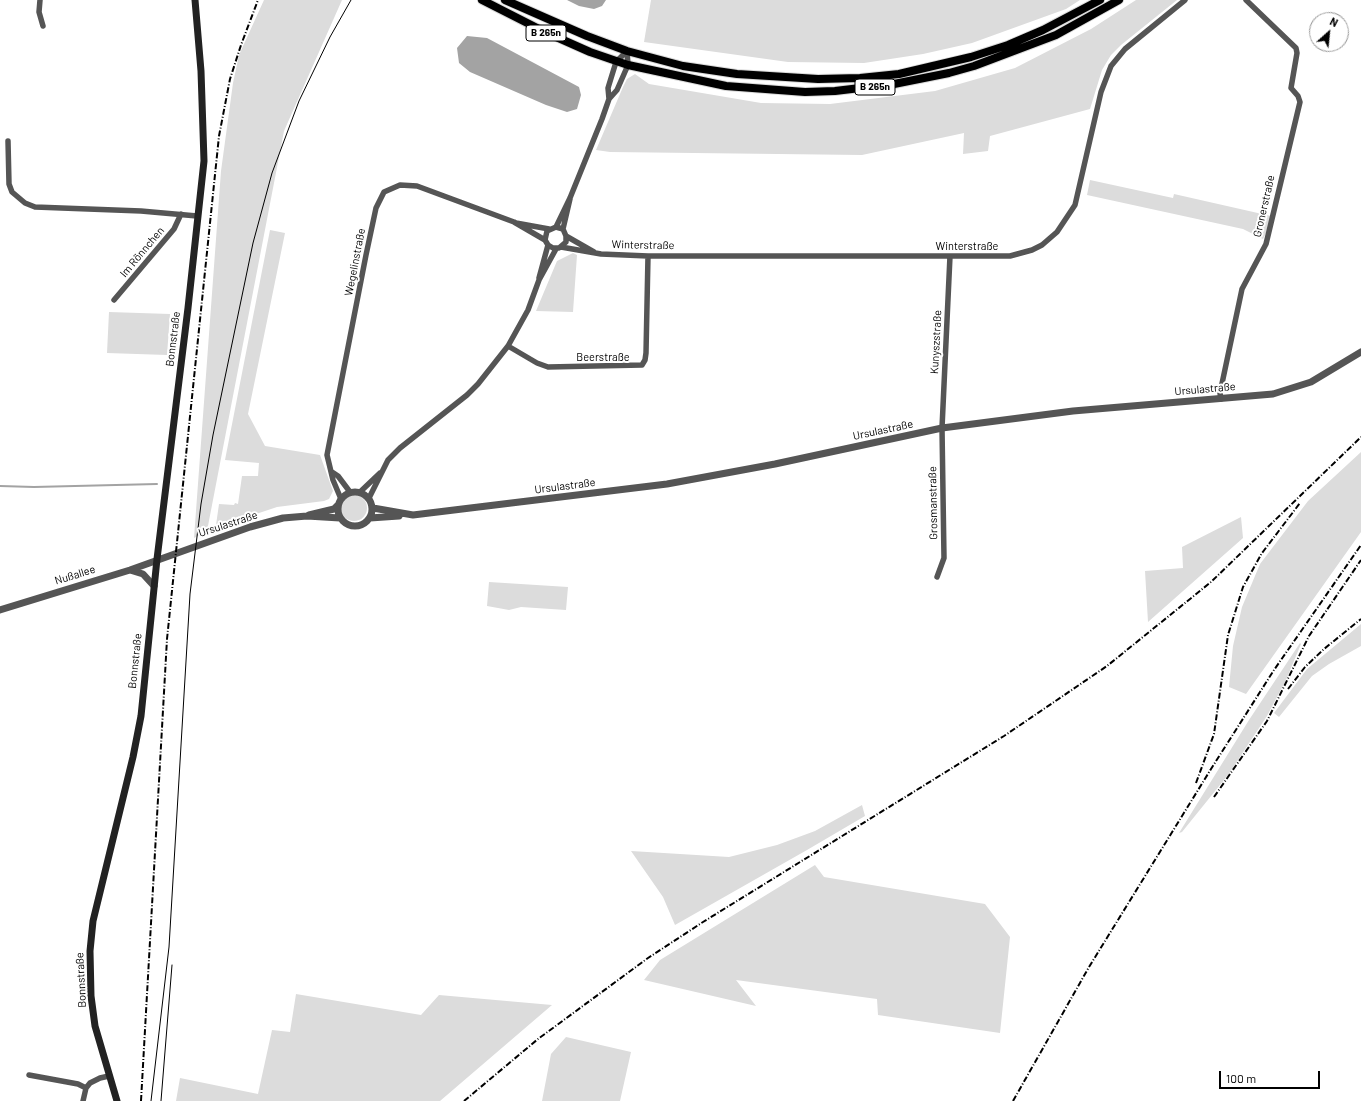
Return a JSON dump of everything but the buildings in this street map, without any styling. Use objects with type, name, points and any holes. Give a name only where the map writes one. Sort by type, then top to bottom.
[{"type":"main road","name":"Bonnstraße","points":[[117,1101],[95,1026],[91,996],[90,951],[93,921],[133,756],[141,716],[157,559],[188,308],[204,161],[201,72],[195,0]]},
{"type":"main road","name":"B 265n","points":[[482,0],[545,32],[616,62],[697,81],[752,89],[805,92],[880,86],[949,73],[1006,55],[1056,35],[1119,0]]},
{"type":"main road","name":"B 265n","points":[[505,0],[540,17],[627,51],[682,66],[737,74],[781,78],[860,78],[900,74],[971,57],[1008,45],[1043,30],[1100,0]]},
{"type":"street","points":[[40,0],[39,12],[43,26]]},
{"type":"street","name":"Winterstraße","points":[[559,248],[609,255],[648,256],[1010,256],[1021,254],[1042,245],[1057,232],[1071,213],[1078,197],[1101,92],[1111,66],[1125,49],[1185,0]]},
{"type":"street","name":"Gronerstraße","points":[[1221,398],[1220,392],[1242,289],[1266,244],[1300,102],[1298,96],[1291,88],[1297,53],[1296,48],[1246,0]]},
{"type":"street","points":[[609,99],[608,88],[616,62],[627,51]]},
{"type":"street","points":[[556,227],[570,198],[609,99],[617,90],[628,65],[627,51]]},
{"type":"street","points":[[8,141],[9,184],[12,192],[25,203],[35,207],[141,211],[197,216]]},
{"type":"street","name":"Wegelinstraße","points":[[340,502],[333,480],[328,455],[376,208],[384,192],[400,185],[417,186],[514,222],[549,229]]},
{"type":"street","points":[[539,280],[559,248],[566,242],[566,236],[563,229],[570,198]]},
{"type":"street","name":"Im Rönnchen","points":[[114,300],[174,230],[182,214]]},
{"type":"street","name":"Wegelinstraße","points":[[514,222],[546,242]]},
{"type":"street","points":[[369,498],[380,473],[388,460],[400,448],[452,408],[478,384],[508,346],[528,310],[539,280],[546,242],[545,234],[549,229],[556,227],[563,229]]},
{"type":"street","name":"Winterstraße","points":[[566,236],[594,252]]},
{"type":"street","points":[[546,242],[559,248]]},
{"type":"street","name":"Beerstraße","points":[[508,346],[536,363],[548,367],[642,365],[645,360],[646,352],[648,256]]},
{"type":"street","name":"Kunyszstraße","points":[[942,428],[950,256]]},
{"type":"street","name":"Ursulastraße","points":[[157,559],[250,527],[283,518],[307,516],[340,518],[348,525],[354,526],[364,524],[370,518],[489,506],[667,484],[779,463],[942,428],[1073,411],[1273,394],[1299,387],[1329,373],[1361,352]]},
{"type":"street","name":"Grosmanstraße","points":[[937,577],[944,558],[942,428]]},
{"type":"street","points":[[332,472],[338,476],[350,492],[360,492],[369,498],[373,508],[370,518]]},
{"type":"street","points":[[360,492],[373,477],[380,473]]},
{"type":"street","name":"Ursulastraße","points":[[307,516],[334,508],[350,492]]},
{"type":"street","points":[[340,502],[340,518]]},
{"type":"street","name":"Ursulastraße","points":[[373,508],[403,515]]},
{"type":"street","name":"Nußallee","points":[[0,610],[130,570],[157,559]]},
{"type":"street","points":[[130,570],[143,574],[154,586]]},
{"type":"street","points":[[29,1075],[78,1084],[86,1088]]},
{"type":"street","points":[[83,1101],[86,1088],[90,1083],[100,1078],[109,1076]]},
{"type":"shaded area","points":[[264,0],[342,0],[284,131],[207,531],[194,538],[221,171],[233,83],[239,55]]},
{"type":"shaded area","points":[[567,0],[606,0],[602,6],[594,9],[579,6]]},
{"type":"shaded area","points":[[651,0],[1080,0],[1066,9],[972,43],[923,54],[864,63],[788,62],[644,42]]},
{"type":"shaded area","points":[[1136,0],[1177,0],[1121,45],[1111,55],[1102,70],[1090,109],[990,136],[988,151],[963,154],[964,133],[862,155],[610,152],[596,150],[627,79],[635,74],[649,84],[761,103],[830,104],[935,91],[1015,68],[1091,29]]},
{"type":"shaded area","points":[[467,36],[487,38],[579,87],[581,95],[577,109],[567,112],[546,105],[470,72],[459,63],[457,48]]},
{"type":"shaded area","points":[[1090,180],[1173,198],[1174,194],[1271,216],[1268,229],[1263,239],[1243,229],[1087,195]]},
{"type":"shaded area","points":[[270,230],[285,233],[248,414],[265,446],[320,455],[333,491],[329,499],[324,501],[277,507],[247,517],[234,524],[219,529],[216,525],[219,504],[238,504],[242,476],[258,476],[259,463],[225,460]]},
{"type":"shaded area","points":[[573,253],[577,255],[573,312],[536,311],[557,261]]},
{"type":"shaded area","points":[[109,312],[170,314],[167,355],[107,353]]},
{"type":"shaded area","points":[[1361,452],[1361,532],[1246,694],[1229,687],[1233,646],[1242,607],[1260,564],[1308,501]]},
{"type":"shaded area","points":[[354,495],[363,499],[367,508],[363,517],[354,521],[345,517],[341,508],[345,499]]},
{"type":"shaded area","points":[[1241,517],[1243,538],[1148,622],[1145,571],[1183,568],[1182,547]]},
{"type":"shaded area","points":[[489,582],[568,587],[566,610],[521,607],[509,610],[487,606]]},
{"type":"shaded area","points":[[1361,624],[1361,646],[1329,664],[1312,676],[1279,717],[1274,713],[1307,669]]},
{"type":"shaded area","points":[[1300,643],[1301,644],[1286,680],[1267,716],[1228,775],[1182,832],[1179,833],[1249,720]]},
{"type":"shaded area","points":[[862,805],[865,816],[675,925],[663,897],[631,851],[729,857],[777,845],[815,831]]},
{"type":"shaded area","points":[[815,865],[824,877],[985,904],[1010,937],[1000,1033],[878,1015],[877,999],[736,980],[756,1006],[644,980],[660,960]]},
{"type":"shaded area","points":[[296,994],[421,1015],[439,995],[552,1005],[440,1101],[176,1101],[180,1078],[258,1094],[272,1030],[290,1032]]},
{"type":"shaded area","points":[[566,1037],[631,1052],[620,1101],[542,1101],[551,1054]]},
{"type":"waterway","points":[[0,486],[34,487],[157,484]]},
{"type":"tram line","points":[[151,1101],[169,947],[190,594],[201,504],[213,435],[253,243],[272,173],[299,101],[330,37],[351,0]]},
{"type":"tram line","points":[[161,1101],[172,965]]},
{"type":"railway","points":[[141,1101],[167,639],[219,136],[230,79],[258,0]]},
{"type":"railway","points":[[464,1101],[538,1039],[648,958],[703,922],[1004,736],[1107,666],[1211,582],[1361,437]]},
{"type":"railway","points":[[1196,783],[1214,734],[1228,635],[1243,587],[1262,553],[1300,503]]},
{"type":"railway","points":[[1013,1101],[1089,967],[1211,769],[1274,670],[1361,545]]},
{"type":"railway","points":[[1214,797],[1267,721],[1309,636],[1361,560]]},
{"type":"railway","points":[[1288,689],[1305,667],[1324,649],[1361,619]]}]
